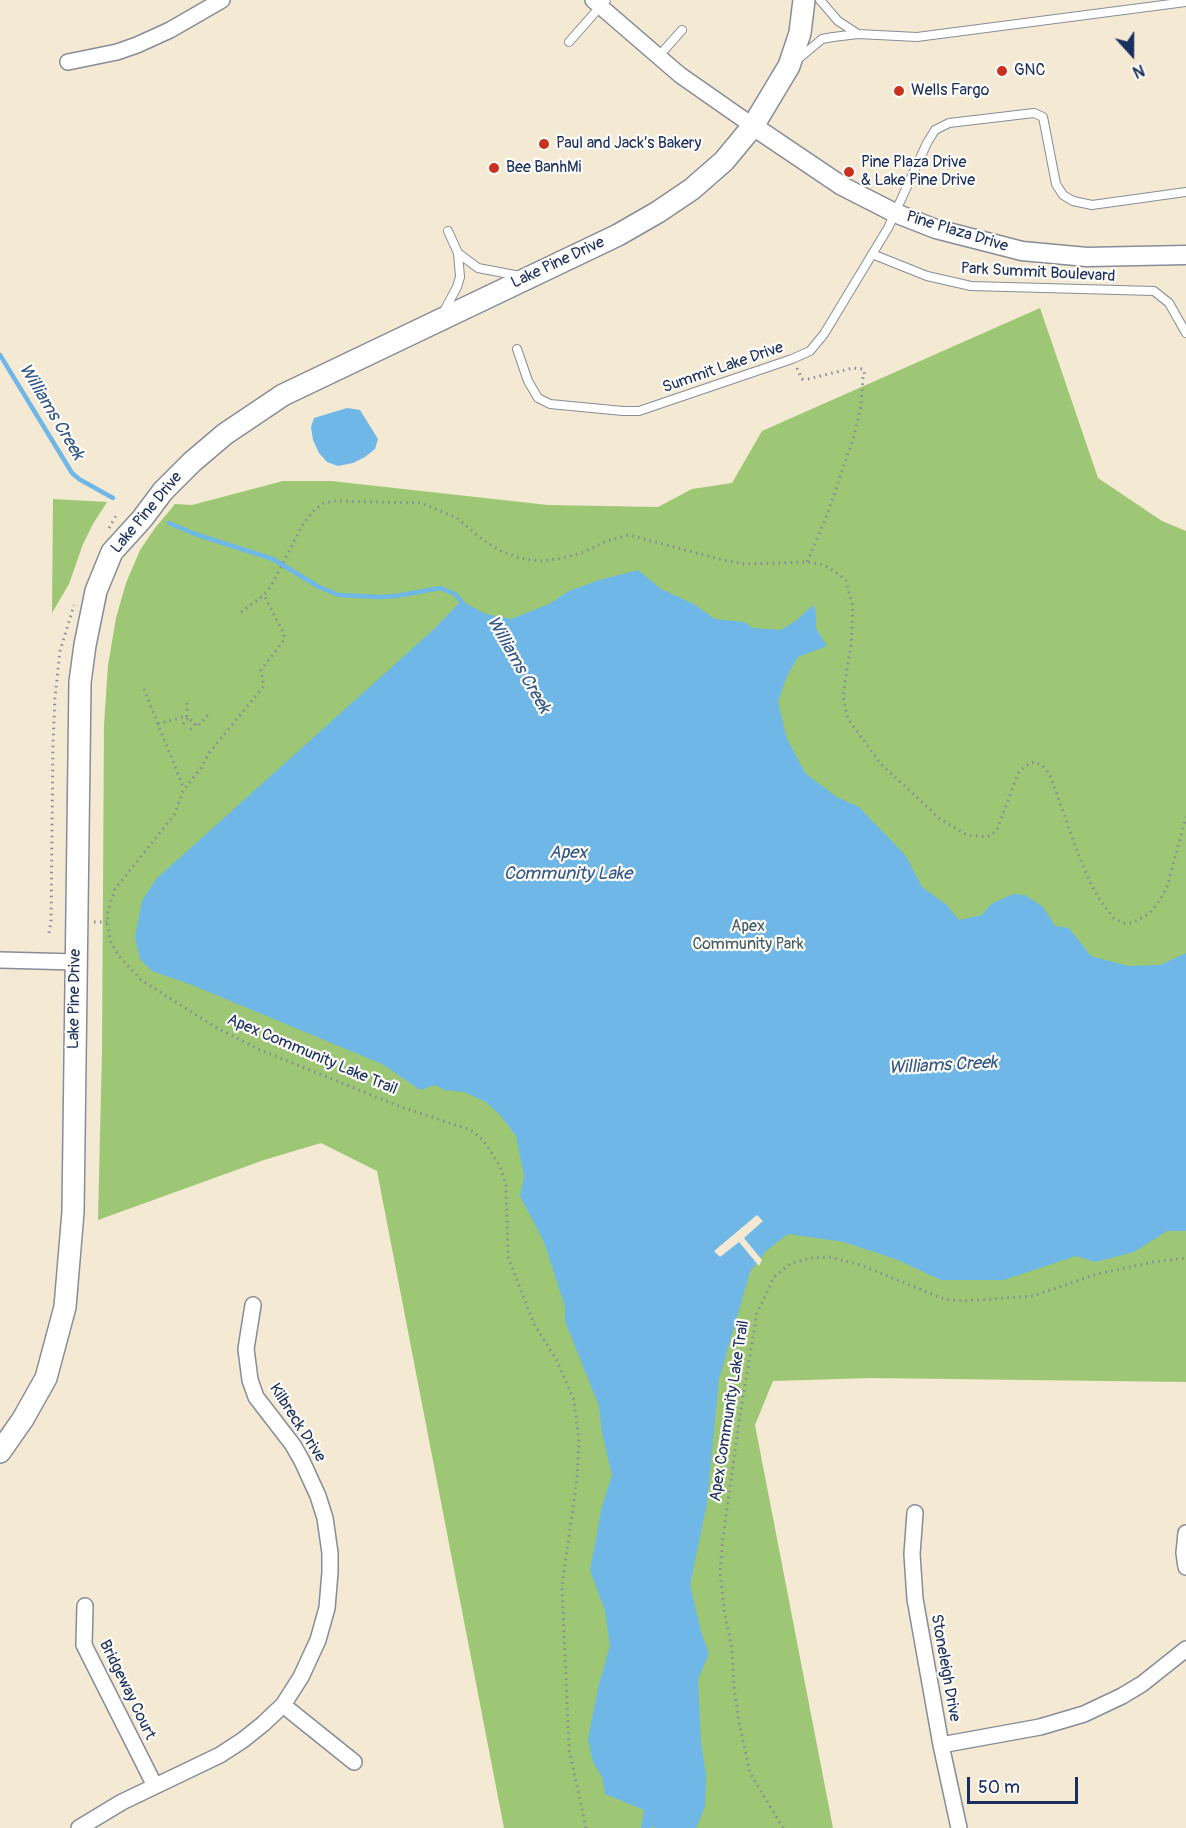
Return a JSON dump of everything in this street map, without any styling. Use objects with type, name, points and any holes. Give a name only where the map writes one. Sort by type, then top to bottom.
[{"type":"main road","name":"Lake Pine Drive","points":[[0,1452],[23,1419],[46,1378],[65,1307],[73,1212],[80,682],[96,591],[112,552],[142,519],[163,491],[192,462],[225,434],[283,395],[618,235],[683,196],[724,161],[753,126],[789,66],[800,33],[804,0]]},
{"type":"street","points":[[68,62],[117,52],[137,45],[170,30],[222,0]]},
{"type":"street","points":[[600,2],[658,57],[707,95],[753,126]]},
{"type":"street","name":"Pine Plaza Drive","points":[[753,126],[830,179],[895,213],[936,229],[1022,251],[1087,258],[1186,255]]},
{"type":"street","points":[[0,960],[76,962]]},
{"type":"street","name":"Kilbreck Drive","points":[[79,1828],[114,1807],[220,1755],[263,1724],[283,1705],[310,1659],[323,1624],[329,1590],[330,1553],[325,1518],[312,1480],[293,1445],[256,1397],[250,1380],[246,1349],[253,1305]]},
{"type":"street","name":"Stoneleigh Drive","points":[[915,1513],[912,1554],[915,1599],[941,1745],[959,1828]]},
{"type":"street","points":[[1186,1533],[1184,1553],[1186,1567]]},
{"type":"street","name":"Bridgeway Court","points":[[85,1606],[84,1645],[155,1786]]},
{"type":"street","points":[[941,1745],[1040,1727],[1084,1714],[1142,1684],[1186,1649]]},
{"type":"street","points":[[283,1705],[354,1762]]},
{"type":"lane","points":[[820,0],[837,21],[858,34]]},
{"type":"lane","points":[[569,42],[600,2]]},
{"type":"lane","points":[[789,66],[822,39],[858,34],[917,37],[1186,2]]},
{"type":"lane","points":[[658,57],[682,30]]},
{"type":"lane","name":"Summit Lake Drive","points":[[517,349],[528,381],[538,398],[550,404],[623,411],[639,411],[810,351],[824,334],[888,228],[927,143],[935,130],[949,123],[1034,113],[1043,117],[1056,184],[1063,195],[1073,201],[1092,205],[1186,192]]},
{"type":"lane","points":[[439,320],[460,277],[458,252],[448,231]]},
{"type":"lane","points":[[458,252],[478,268],[527,277]]},
{"type":"lane","name":"Park Summit Boulevard","points":[[872,254],[927,276],[971,286],[1154,291],[1169,303],[1186,333]]},
{"type":"path","points":[[792,359],[802,379],[807,380],[853,368],[863,369],[865,375],[854,436],[827,515],[807,562]]},
{"type":"path","points":[[241,612],[264,595],[271,586],[302,526],[312,512],[324,503],[347,501],[421,503],[457,518],[483,540],[501,551],[519,558],[539,561],[581,553],[607,541],[629,535],[744,564],[807,562],[824,565],[846,581],[853,606],[851,644],[843,696],[848,719],[880,763],[940,819],[967,835],[986,837],[992,835],[997,830],[1019,771],[1030,763],[1035,762],[1043,766],[1050,775],[1091,884],[1101,902],[1114,918],[1123,923],[1132,923],[1150,913],[1167,887],[1186,817]]},
{"type":"path","points":[[97,922],[107,922],[115,890],[174,815],[184,789],[201,768],[221,736],[264,686],[261,670],[284,640],[284,634],[264,595]]},
{"type":"path","points":[[144,689],[184,789]]},
{"type":"path","points":[[183,724],[188,717],[187,703]]},
{"type":"path","points":[[188,717],[198,727],[208,715]]},
{"type":"path","points":[[158,724],[188,717]]},
{"type":"path","points":[[190,730],[195,724]]},
{"type":"path","points":[[51,922],[58,922]]},
{"type":"path","name":"Apex Community Lake Trail","points":[[107,922],[111,943],[119,956],[141,980],[217,1028],[258,1049],[401,1107],[471,1130],[483,1140],[500,1166],[506,1185],[508,1257],[534,1324],[556,1359],[573,1400],[579,1441],[577,1479],[562,1586],[569,1749],[586,1828]]},
{"type":"path","name":"Apex Community Lake Trail","points":[[783,1828],[750,1773],[738,1722],[732,1648],[724,1610],[720,1570],[740,1415],[757,1313],[774,1278],[790,1264],[810,1258],[829,1257],[858,1264],[944,1299],[962,1301],[1033,1296],[1097,1274],[1153,1262],[1186,1258]]},
{"type":"green space","name":"Apex Community Park","points":[[1040,308],[1098,478],[1162,521],[1186,531],[1186,1382],[871,1378],[773,1381],[755,1425],[833,1828],[504,1828],[377,1171],[321,1143],[264,1160],[98,1220],[102,1051],[104,725],[108,665],[116,618],[126,583],[140,550],[175,504],[192,505],[283,481],[331,481],[548,505],[658,507],[692,489],[732,483],[762,431]]},
{"type":"green space","points":[[53,499],[107,502],[83,544],[69,584],[52,613]]},
{"type":"water","points":[[347,408],[360,410],[378,439],[375,449],[365,457],[353,463],[338,466],[327,462],[319,453],[313,440],[311,427],[314,418]]},
{"type":"water","name":"Apex Community Lake","points":[[638,570],[661,589],[694,604],[715,619],[744,622],[753,628],[781,630],[797,620],[813,605],[816,613],[816,628],[827,646],[798,657],[787,676],[778,702],[787,739],[806,774],[837,797],[859,807],[906,856],[922,887],[947,905],[959,920],[982,915],[991,904],[1013,894],[1025,895],[1043,907],[1055,926],[1069,928],[1091,956],[1128,966],[1160,965],[1186,953],[1186,1231],[1167,1231],[1134,1252],[1095,1262],[1076,1256],[1004,1280],[941,1280],[898,1260],[844,1242],[788,1234],[766,1251],[750,1272],[719,1379],[707,1503],[690,1585],[709,1654],[698,1679],[701,1742],[706,1775],[705,1807],[696,1828],[656,1828],[653,1826],[641,1828],[644,1810],[605,1794],[602,1777],[593,1762],[588,1739],[598,1688],[610,1646],[605,1611],[590,1570],[602,1506],[612,1475],[602,1433],[599,1406],[565,1321],[565,1307],[544,1242],[520,1196],[524,1176],[516,1136],[500,1115],[486,1102],[464,1092],[445,1090],[435,1085],[420,1090],[382,1064],[192,985],[152,971],[140,959],[135,937],[142,901],[156,879],[433,630],[461,601],[486,614],[511,619],[549,604],[569,591]]},
{"type":"pier","points":[[757,1215],[763,1221],[744,1238],[762,1260],[759,1266],[739,1242],[720,1257],[714,1251]]},
{"type":"waterway","name":"Williams Creek","points":[[0,355],[72,473],[113,498]]},
{"type":"waterway","name":"Williams Creek","points":[[169,523],[195,534],[273,559],[319,587],[339,595],[396,596],[440,588],[455,594],[465,606]]},
{"type":"place","name":"GNC","points":[[1002,71]]},
{"type":"place","name":"Wells Fargo","points":[[899,91]]},
{"type":"place","name":"Paul and Jack’s Bakery","points":[[544,144]]},
{"type":"place","name":"Bee BanhMi","points":[[494,168]]},
{"type":"place","name":"Pine Plaza Drive & Lake Pine Drive","points":[[849,172]]}]
